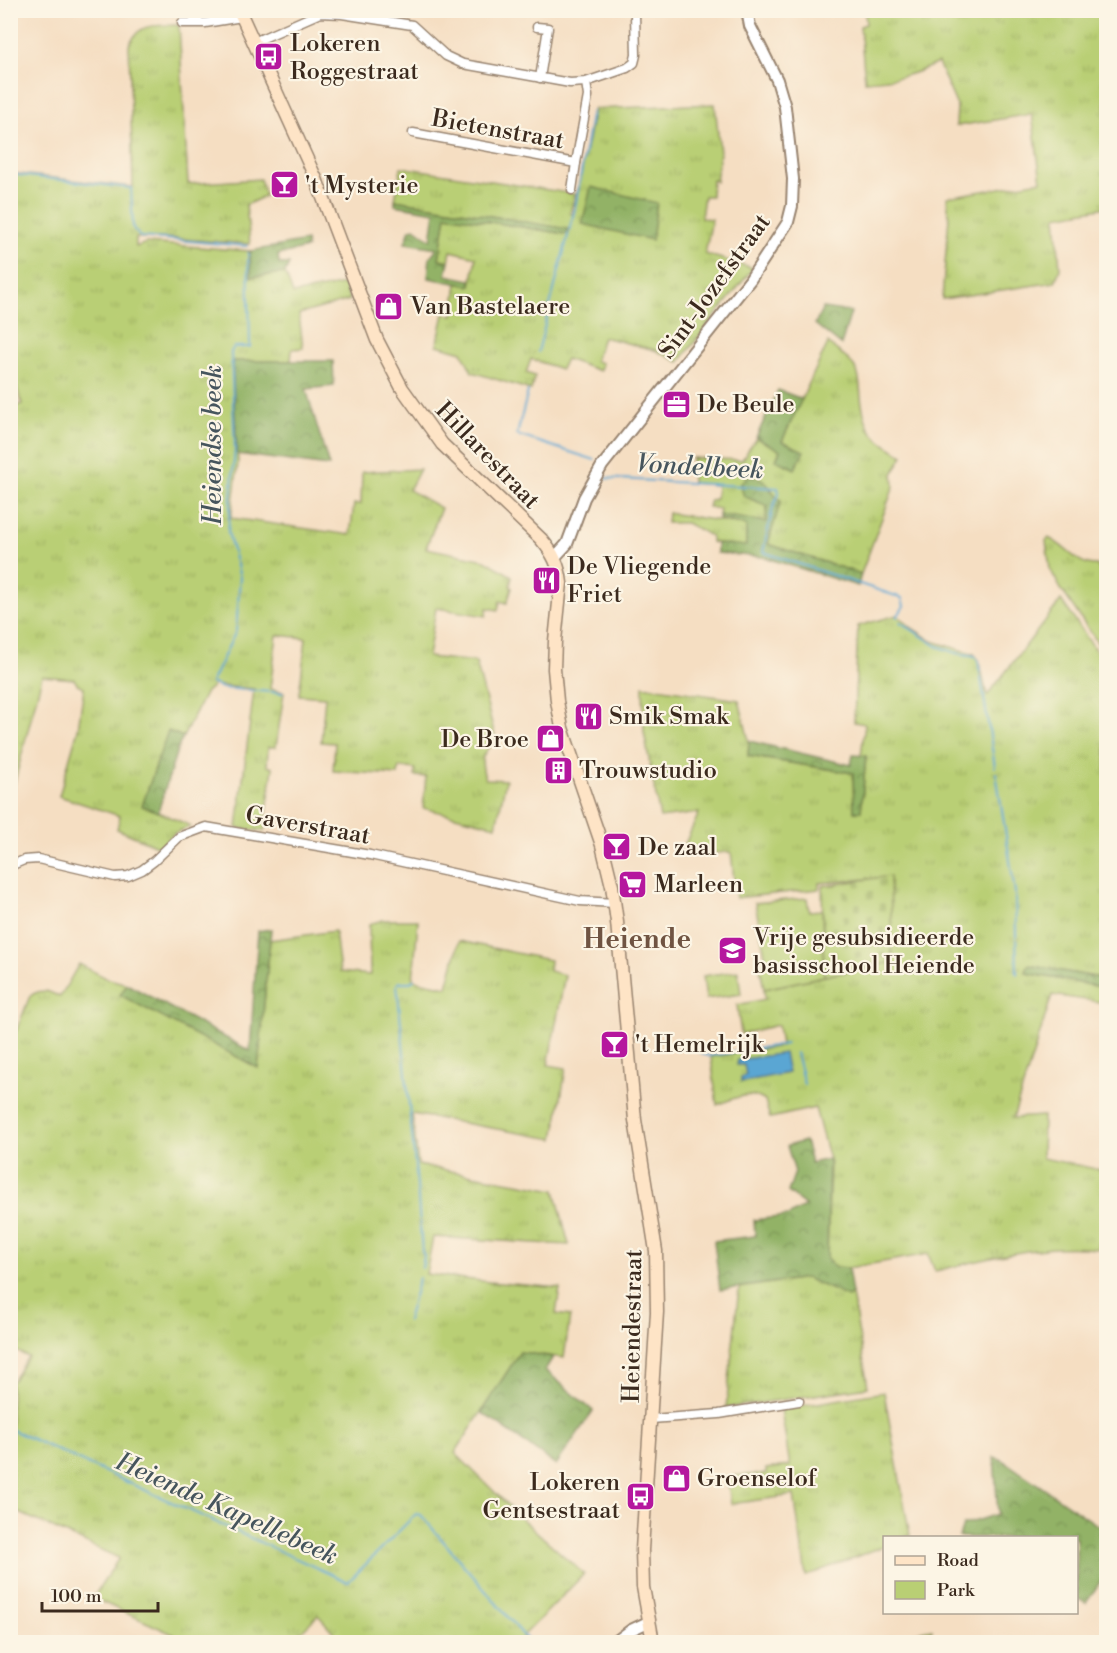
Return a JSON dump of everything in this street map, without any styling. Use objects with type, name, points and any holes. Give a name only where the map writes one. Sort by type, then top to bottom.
[{"type":"main road","name":"Hillarestraat","points":[[240,14],[316,179],[377,340],[402,388],[442,444],[541,539],[555,557],[560,570],[561,583],[554,657],[556,701],[569,752],[602,845],[615,903]]},
{"type":"main road","name":"Heiendestraat","points":[[615,903],[635,1120],[656,1251],[657,1312],[642,1550],[643,1587],[653,1642]]},
{"type":"street","points":[[254,42],[320,13],[343,12],[412,25],[446,56],[463,64],[570,83],[586,82],[627,68],[634,63],[637,10]]},
{"type":"street","name":"Sint-Jozefstraat","points":[[555,557],[567,544],[584,498],[602,466],[750,280],[788,222],[792,206],[793,179],[785,106],[777,80],[750,26],[747,10]]},
{"type":"street","name":"Hillarestraat","points":[[182,23],[205,23],[240,14]]},
{"type":"street","points":[[537,27],[548,28],[540,78]]},
{"type":"street","name":"Bietenstraat","points":[[572,190],[588,96],[586,82]]},
{"type":"street","name":"Bietenstraat","points":[[413,133],[576,163]]},
{"type":"street","name":"Gaverstraat","points":[[10,866],[24,860],[38,859],[114,878],[128,876],[154,861],[179,837],[206,827],[370,855],[580,901],[615,903]]},
{"type":"street","points":[[651,1419],[718,1414],[799,1401]]},
{"type":"street","points":[[615,1642],[631,1630],[648,1622]]},
{"type":"green space","points":[[865,11],[1106,11],[1106,207],[1056,216],[1060,269],[1055,282],[942,299],[949,217],[947,197],[1041,181],[1032,114],[956,126],[957,106],[938,63],[903,76],[865,81],[860,26],[866,24]]},
{"type":"green space","points":[[156,25],[179,25],[188,184],[260,179],[265,196],[246,205],[250,244],[136,238],[136,247],[146,243],[250,251],[251,277],[285,273],[293,294],[344,284],[350,300],[299,314],[303,348],[292,349],[291,361],[232,361],[238,463],[231,518],[350,535],[354,504],[361,504],[362,472],[420,469],[409,490],[441,508],[426,548],[485,560],[512,576],[510,586],[512,588],[507,603],[500,601],[498,610],[487,608],[486,616],[436,608],[428,657],[476,662],[496,740],[484,753],[482,766],[485,779],[506,780],[496,826],[423,808],[426,777],[415,776],[415,769],[399,767],[398,775],[333,771],[335,743],[321,742],[325,697],[299,695],[306,638],[277,635],[270,689],[284,692],[276,747],[268,747],[267,766],[273,768],[264,831],[237,828],[254,689],[214,685],[206,692],[183,737],[168,731],[143,805],[191,826],[175,833],[159,847],[117,829],[120,816],[59,796],[78,729],[84,687],[77,684],[74,679],[42,676],[11,796],[10,408],[22,404],[14,379],[11,378],[11,173],[133,187],[129,45],[133,37],[144,28]]},
{"type":"green space","points":[[715,104],[720,153],[716,181],[712,180],[711,196],[704,196],[701,218],[712,219],[705,254],[753,268],[679,362],[655,350],[603,337],[595,361],[602,363],[600,371],[566,359],[561,369],[531,359],[526,373],[535,376],[531,390],[472,372],[462,352],[437,345],[444,314],[453,315],[457,283],[471,286],[476,257],[451,251],[449,261],[439,259],[446,215],[566,234],[567,229],[395,200],[401,167],[575,194],[570,213],[573,214],[594,109]]},
{"type":"green space","points":[[591,187],[657,203],[652,240],[582,224]]},
{"type":"green space","points":[[395,200],[568,229],[566,234],[446,215],[439,259],[449,261],[446,275],[471,280],[471,286],[428,278],[430,257],[437,248],[405,243],[410,229],[415,228],[431,240],[435,212],[395,205]]},
{"type":"green space","points":[[306,241],[307,248],[278,255],[279,264],[289,264],[285,273],[251,277],[250,251]]},
{"type":"green space","points":[[823,308],[851,312],[841,345],[815,324]]},
{"type":"green space","points":[[828,343],[847,358],[856,369],[865,418],[872,433],[884,444],[903,455],[893,474],[894,486],[861,574],[767,544],[775,508],[771,487],[744,496],[767,506],[766,522],[719,515],[720,509],[708,507],[710,500],[716,499],[717,485],[692,483],[692,458],[742,460],[756,438],[781,450],[795,468],[782,441]]},
{"type":"green space","points":[[232,361],[333,361],[334,386],[306,389],[329,466],[237,454]]},
{"type":"green space","points":[[778,390],[802,399],[782,441],[804,451],[795,469],[776,460],[780,450],[756,438]]},
{"type":"green space","points":[[746,477],[761,479],[781,500],[768,544],[861,574],[858,586],[763,557],[717,553],[717,543],[746,546],[746,525],[719,519],[719,515],[766,522],[767,506],[744,496],[740,485]]},
{"type":"green space","points":[[668,513],[746,525],[746,547],[711,542],[711,536],[686,523],[667,523]]},
{"type":"green space","points":[[1048,538],[1077,559],[1097,565],[1106,582],[1106,655],[1050,569],[1046,541]]},
{"type":"green space","points":[[1061,600],[1106,665],[1106,979],[1028,965],[1026,973],[1106,988],[1106,1003],[1052,995],[1013,1118],[1043,1116],[1042,1158],[1106,1171],[1106,1218],[1098,1249],[1077,1247],[1036,1250],[935,1271],[928,1254],[848,1268],[834,1267],[827,1259],[830,1163],[815,1108],[770,1118],[765,1101],[753,1096],[741,1096],[717,1105],[711,1057],[781,1046],[778,1025],[741,1034],[737,1005],[765,999],[764,989],[892,962],[890,877],[819,883],[819,889],[736,898],[731,852],[680,855],[699,813],[660,818],[644,732],[643,686],[739,700],[749,741],[748,756],[853,773],[854,812],[861,811],[866,757],[861,756],[865,724],[854,722],[858,626],[897,615],[932,641],[974,654],[979,660],[987,696]]},
{"type":"green space","points":[[168,731],[183,737],[158,812],[142,806]]},
{"type":"green space","points":[[749,741],[851,765],[853,755],[866,756],[861,811],[854,812],[853,773],[748,756]]},
{"type":"green space","points":[[890,876],[892,962],[824,976],[822,886]]},
{"type":"green space","points":[[807,898],[809,911],[822,910],[824,976],[764,989],[760,967],[767,965],[755,903]]},
{"type":"green space","points":[[383,920],[418,920],[413,980],[447,987],[459,941],[550,960],[549,971],[565,975],[548,1065],[566,1068],[554,1139],[412,1114],[418,1165],[555,1190],[569,1245],[433,1237],[426,1274],[560,1288],[556,1314],[570,1316],[564,1358],[520,1352],[455,1453],[521,1518],[584,1574],[522,1637],[526,1642],[342,1642],[318,1615],[290,1642],[190,1642],[93,1598],[119,1558],[11,1509],[11,1383],[28,1357],[11,1348],[11,1044],[30,996],[45,991],[60,997],[79,964],[106,978],[127,984],[121,995],[258,1067],[270,940],[335,931],[340,972],[370,975],[369,924]]},
{"type":"green space","points":[[271,929],[258,1068],[120,995],[127,984],[250,1051],[258,931]]},
{"type":"green space","points":[[1028,965],[1106,979],[1106,988],[1026,973]]},
{"type":"green space","points":[[738,971],[741,994],[706,999],[703,976]]},
{"type":"green space","points":[[805,1141],[811,1163],[829,1159],[827,1259],[834,1267],[848,1268],[852,1294],[848,1297],[806,1278],[720,1290],[714,1241],[755,1236],[754,1220],[788,1216],[806,1206],[788,1192],[795,1172],[787,1146]]},
{"type":"green space","points":[[806,1278],[848,1297],[852,1294],[868,1387],[726,1408],[739,1288]]},
{"type":"green space","points":[[520,1352],[553,1357],[545,1370],[593,1411],[556,1465],[481,1412]]},
{"type":"green space","points":[[884,1392],[910,1536],[883,1536],[883,1546],[806,1576],[794,1495],[731,1504],[727,1476],[766,1474],[766,1469],[790,1466],[781,1409]]},
{"type":"green space","points":[[994,1457],[1002,1460],[1106,1531],[1106,1573],[1086,1603],[1078,1599],[1078,1536],[959,1536],[963,1525],[998,1514]]},
{"type":"green space","points":[[932,1629],[928,1642],[866,1642]]},
{"type":"water","points":[[784,1053],[788,1073],[741,1082],[741,1078],[746,1075],[744,1065],[737,1065],[738,1060]]},
{"type":"waterway","name":"Vondelbeek","points":[[538,352],[575,208],[592,111]]},
{"type":"waterway","name":"Heiendse beek","points":[[10,174],[131,188],[133,228],[140,237],[247,246]]},
{"type":"waterway","name":"Heiendse beek","points":[[248,253],[250,347],[234,347],[231,352],[235,448],[228,532],[240,577],[236,631],[211,683],[222,688],[283,693]]},
{"type":"waterway","points":[[528,391],[517,435],[595,460]]},
{"type":"waterway","name":"Vondelbeek","points":[[602,478],[778,488],[779,494],[773,507],[763,552],[902,598],[904,606],[897,617]]},
{"type":"waterway","name":"Vondelbeek","points":[[900,622],[937,646],[956,653],[975,656],[978,660],[995,767]]},
{"type":"waterway","points":[[996,773],[1015,892],[1017,974]]},
{"type":"waterway","points":[[414,980],[397,984],[424,1255],[422,1268]]},
{"type":"waterway","points":[[708,1056],[786,1044]]},
{"type":"waterway","points":[[698,1045],[699,1052],[706,1055]]},
{"type":"waterway","points":[[796,1053],[804,1084]]},
{"type":"waterway","points":[[407,1321],[419,1278]]},
{"type":"waterway","name":"Heiende Kapellebeek","points":[[10,1429],[348,1582],[416,1514],[421,1515],[529,1642]]},
{"type":"place","name":"Lokeren Roggestraat","points":[[269,57]]},
{"type":"place","name":"'t Mysterie","points":[[284,185]]},
{"type":"place","name":"Van Bastelaere","points":[[389,306]]},
{"type":"place","name":"De Beule","points":[[676,404]]},
{"type":"place","name":"De Vliegende Friet","points":[[546,580]]},
{"type":"place","name":"Smik Smak","points":[[588,716]]},
{"type":"place","name":"De Broe","points":[[550,739]]},
{"type":"place","name":"Trouwstudio","points":[[558,770]]},
{"type":"place","name":"De zaal","points":[[617,847]]},
{"type":"place","name":"Marleen","points":[[633,884]]},
{"type":"place","name":"Vrije gesubsidieerde basisschool Heiende","points":[[732,951]]},
{"type":"place","name":"'t Hemelrijk","points":[[614,1044]]},
{"type":"place","name":"Groenselof","points":[[676,1478]]},
{"type":"place","name":"Lokeren Gentsestraat","points":[[641,1496]]},
{"type":"district","name":"Heiende","points":[[637,939]]}]
